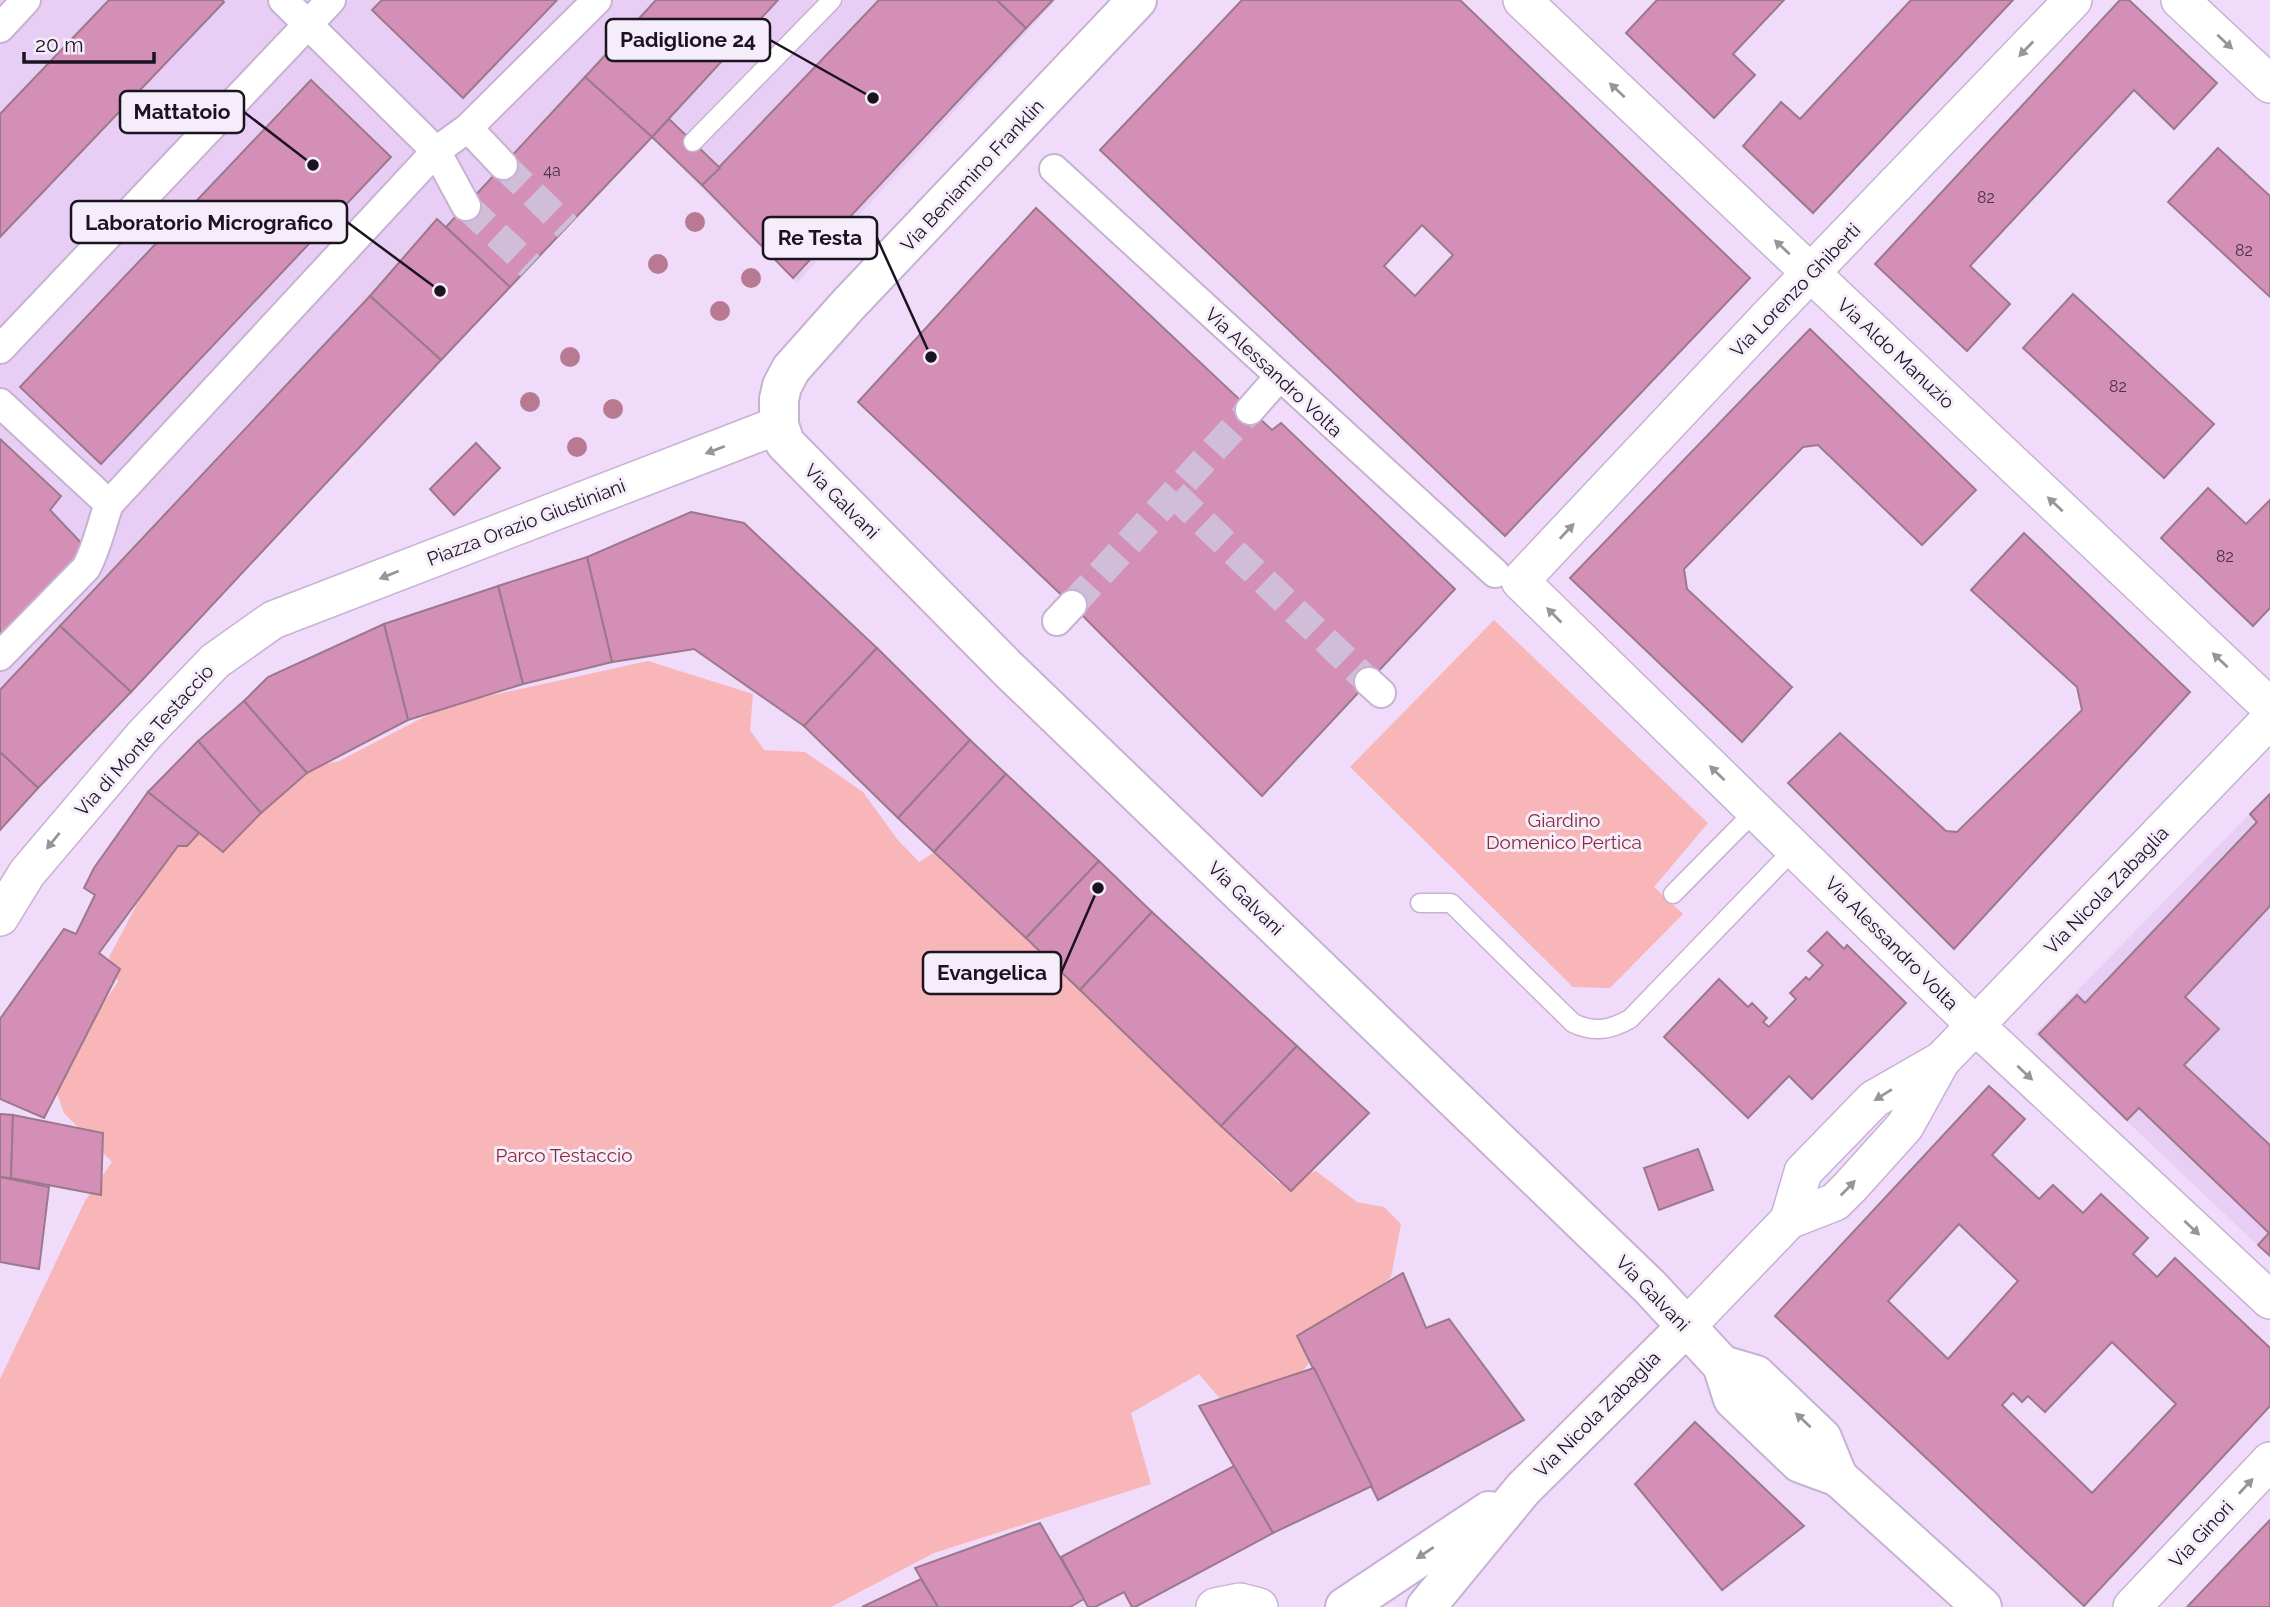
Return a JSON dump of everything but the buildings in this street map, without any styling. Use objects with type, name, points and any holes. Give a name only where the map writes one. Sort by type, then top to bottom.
[{"type":"street","points":[[0,28],[26,0]]},
{"type":"street","points":[[282,0],[436,151],[466,206]]},
{"type":"street","points":[[0,349],[331,0]]},
{"type":"street","points":[[0,656],[86,568],[95,551],[97,536],[109,504],[436,151],[468,128],[597,0]]},
{"type":"street","name":"Via Beniamino Franklin","points":[[779,425],[779,399],[791,369],[847,306],[1137,0]]},
{"type":"street","name":"Via Aldo Manuzio","points":[[1522,0],[2270,707]]},
{"type":"street","name":"Via Lorenzo Ghiberti","points":[[1507,577],[1811,273],[2073,0]]},
{"type":"street","points":[[2180,0],[2270,84]]},
{"type":"street","points":[[468,128],[503,165]]},
{"type":"street","name":"Via Alessandro Volta","points":[[1054,169],[1279,377],[1507,577],[1756,810],[1976,1026],[2270,1300]]},
{"type":"street","points":[[1250,410],[1279,377]]},
{"type":"street","points":[[0,403],[109,504]]},
{"type":"street","name":"Piazza Orazio Giustiniani","points":[[272,620],[779,425]]},
{"type":"street","name":"Via Galvani","points":[[779,425],[785,443],[794,453],[999,659],[1650,1287],[1722,1365],[1756,1375],[1822,1438],[1838,1477],[1982,1607]]},
{"type":"street","name":"Via di Monte Testaccio","points":[[0,918],[14,881],[145,734],[215,661],[272,620]]},
{"type":"street","name":"Via Nicola Zabaglia","points":[[1426,1607],[1523,1489],[1789,1220],[1803,1172],[1874,1100],[1942,1060],[2270,719]]},
{"type":"street","name":"Via Ginori","points":[[2132,1607],[2270,1461]]},
{"type":"street","name":"Via Nicola Zabaglia","points":[[1345,1607],[1523,1489]]},
{"type":"street","points":[[1214,1607],[1240,1602],[1259,1607]]},
{"type":"lane","points":[[693,142],[832,0]]},
{"type":"lane","points":[[1673,894],[1756,810]]},
{"type":"lane","points":[[1420,904],[1451,903],[1573,1023],[1602,1030],[1630,1019],[1795,848]]},
{"type":"shaded area","points":[[0,0],[1056,0],[797,283],[652,138],[0,825]]},
{"type":"shaded area","points":[[2270,793],[2270,1257],[2035,1034]]},
{"type":"green space","name":"Giardino Domenico Pertica","points":[[1494,620],[1708,823],[1654,887],[1683,914],[1610,988],[1573,987],[1350,767]]},
{"type":"green space","name":"Parco Testaccio","points":[[648,661],[753,694],[750,730],[764,750],[805,752],[863,792],[897,839],[919,862],[943,847],[1026,938],[1279,1183],[1316,1171],[1357,1202],[1384,1207],[1401,1224],[1391,1277],[1354,1307],[1301,1373],[1222,1401],[1199,1374],[1131,1413],[1151,1484],[934,1553],[831,1607],[0,1607],[0,1379],[85,1201],[112,1162],[64,1113],[53,1083],[72,1047],[118,982],[109,957],[180,829],[212,827],[299,770],[339,761],[447,705]]},
{"type":"tunnel","points":[[503,165],[567,227]]},
{"type":"tunnel","points":[[466,206],[530,266]]},
{"type":"tunnel","points":[[1072,605],[1250,410]]},
{"type":"tunnel","points":[[1174,494],[1369,682]]},
{"type":"place","name":"Padiglione 24","points":[[873,98]]},
{"type":"place","name":"Mattatoio","points":[[313,165]]},
{"type":"place","name":"Laboratorio Micrografico","points":[[440,291]]},
{"type":"place","name":"Re Testa","points":[[931,357]]},
{"type":"place","name":"Evangelica","points":[[1098,888]]}]
